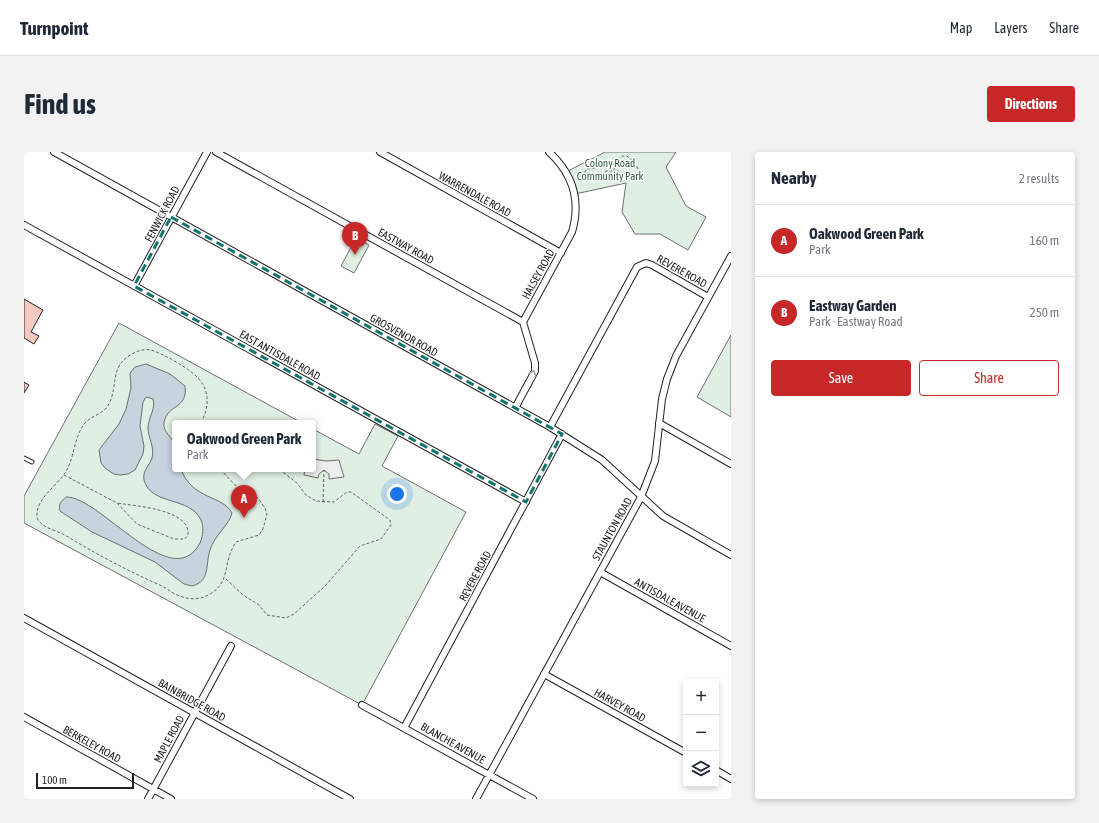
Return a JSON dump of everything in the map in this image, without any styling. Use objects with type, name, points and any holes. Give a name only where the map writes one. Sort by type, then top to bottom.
[{"type":"street","name":"GROSVENOR ROAD","points":[[54,152],[172,216],[562,434],[602,460],[641,497],[668,519],[731,555]]},
{"type":"street","name":"FENWICK ROAD","points":[[134,286],[207,152]]},
{"type":"street","name":"EASTWAY ROAD","points":[[216,152],[523,322]]},
{"type":"street","name":"WARRENDALE ROAD","points":[[380,152],[561,252]]},
{"type":"street","name":"HALSEY ROAD","points":[[523,322],[572,232],[575,221],[576,201],[574,189],[566,172],[550,152]]},
{"type":"street","name":"EAST ANTISDALE ROAD","points":[[24,225],[526,502]]},
{"type":"street","name":"STAUNTON ROAD","points":[[476,799],[641,497],[654,461],[667,379],[676,356],[731,256]]},
{"type":"street","name":"REVERE ROAD","points":[[550,427],[637,267],[646,263],[652,265],[708,297]]},
{"type":"street","points":[[515,408],[535,371],[535,363],[523,322]]},
{"type":"street","points":[[659,424],[731,464]]},
{"type":"street","name":"REVERE ROAD","points":[[404,728],[562,434]]},
{"type":"street","name":"ANTISDALE AVENUE","points":[[600,572],[731,646]]},
{"type":"street","name":"BAINBRIDGE ROAD","points":[[24,618],[350,799]]},
{"type":"street","name":"MAPLE ROAD","points":[[148,799],[231,646]]},
{"type":"street","name":"HARVEY ROAD","points":[[544,674],[683,751]]},
{"type":"street","name":"BLANCHE AVENUE","points":[[362,705],[534,799]]},
{"type":"street","name":"BERKELEY ROAD","points":[[24,717],[171,799]]},
{"type":"street","points":[[719,772],[731,778]]},
{"type":"lane","points":[[24,458],[32,462]]},
{"type":"path","points":[[614,164],[622,156],[627,156],[635,163],[642,177]]},
{"type":"path","points":[[584,175],[586,169],[596,168],[605,160],[614,164]]},
{"type":"path","points":[[614,164],[615,168],[620,173],[619,176],[616,175],[614,171]]},
{"type":"path","points":[[578,178],[584,175],[597,178],[606,171],[614,171]]},
{"type":"path","points":[[202,420],[208,398],[205,388],[199,378],[176,362],[159,353],[146,350],[138,351],[128,356],[120,364],[114,378],[113,391],[108,404],[104,410],[84,425],[76,443],[71,463],[64,475],[38,506],[37,518],[43,525],[134,575],[185,598],[198,599],[216,590],[225,578],[227,562],[233,547],[238,541],[259,535],[263,529],[267,514],[258,498],[235,485],[223,472]]},
{"type":"path","points":[[323,502],[324,470]]},
{"type":"path","points":[[225,578],[243,595],[259,605],[267,615],[286,618],[294,614],[325,586],[360,546],[381,539],[391,525],[390,520],[351,492],[347,492],[334,502],[323,502],[306,495],[299,486],[283,472]]},
{"type":"path","points":[[64,475],[117,503],[152,508],[178,518],[185,524],[188,535],[184,539],[178,540],[145,528],[132,520],[117,503]]},
{"type":"highlighted area","points":[[171,217],[562,434],[526,502],[134,286]]},
{"type":"green space","name":"Colony Road Community Park","points":[[605,152],[676,152],[666,167],[686,206],[706,217],[688,250],[660,234],[635,234],[622,212],[626,183],[575,194],[566,172]]},
{"type":"green space","points":[[356,238],[369,245],[354,273],[341,266]]},
{"type":"green space","points":[[119,323],[297,420],[172,420],[172,472],[316,472],[316,431],[359,454],[375,424],[398,436],[382,466],[466,512],[362,705],[24,523],[24,496]]},
{"type":"green space","points":[[731,335],[731,417],[697,397]]},
{"type":"shaded area","points":[[146,364],[170,374],[185,386],[184,399],[169,412],[164,422],[166,432],[172,439],[172,472],[182,472],[192,486],[228,507],[232,513],[231,517],[212,545],[205,576],[198,584],[192,586],[184,584],[155,562],[92,532],[59,509],[60,503],[66,497],[80,501],[97,511],[135,540],[154,551],[172,558],[188,556],[200,543],[203,526],[196,512],[188,507],[154,494],[148,488],[144,480],[146,468],[151,461],[153,454],[148,428],[153,410],[153,399],[146,397],[143,402],[140,426],[144,446],[143,454],[135,470],[128,474],[114,474],[106,469],[101,463],[99,450],[119,424],[126,409],[131,388],[130,373],[135,367]]},
{"type":"shaded area","points":[[316,459],[326,461],[339,460],[344,477],[329,479],[329,474],[324,470],[319,474],[318,478],[304,475],[304,472],[316,472]]},
{"type":"building","points":[[24,299],[43,310],[31,332],[39,336],[34,344],[24,338]]},
{"type":"building","points":[[24,382],[29,385],[24,393]]},
{"type":"place","name":"Eastway Garden","points":[[355,255]]},
{"type":"place","name":"Oakwood Green Park","points":[[244,518]]}]
